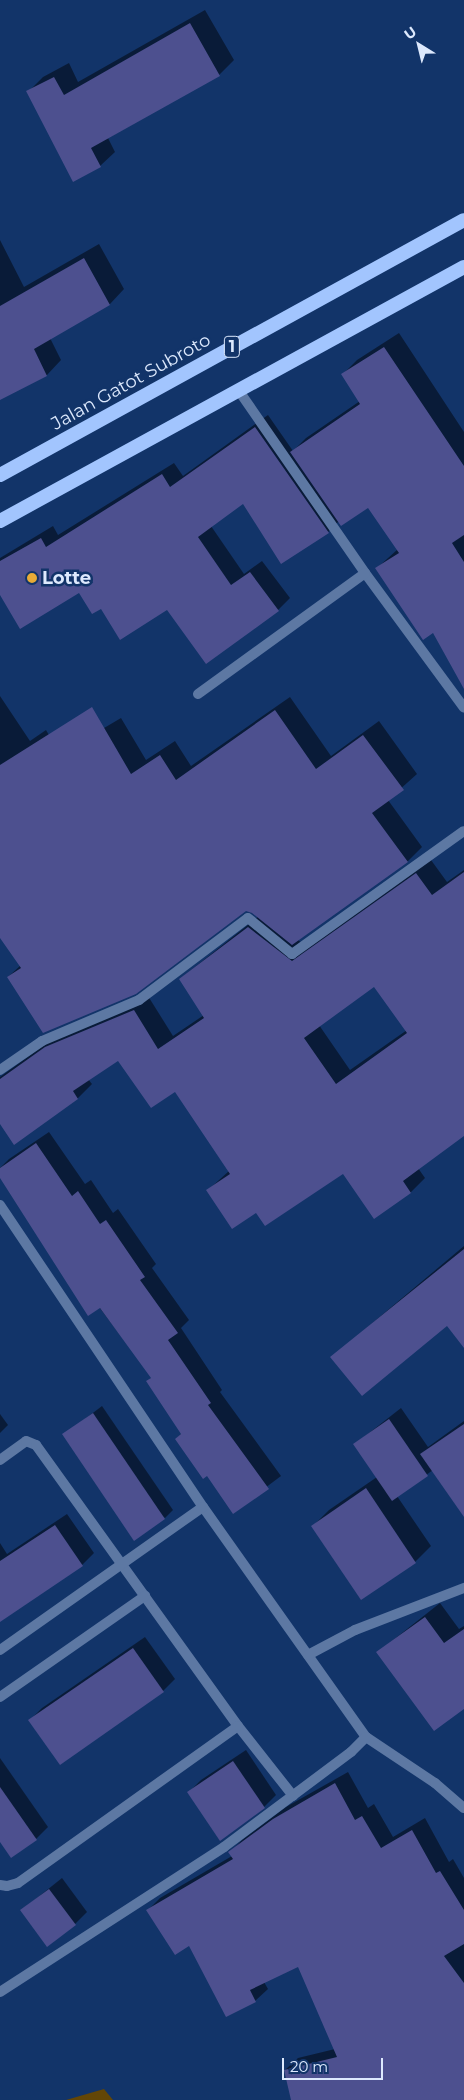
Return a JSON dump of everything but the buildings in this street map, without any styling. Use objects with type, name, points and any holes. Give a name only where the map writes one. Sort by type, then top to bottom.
[{"type":"highway","name":"Jalan Gatot Subroto","points":[[0,475],[464,220]]},
{"type":"highway","name":"1","points":[[0,520],[464,267]]},
{"type":"street","points":[[239,391],[365,573],[464,708]]},
{"type":"street","points":[[198,694],[365,573]]},
{"type":"street","points":[[0,1070],[42,1041],[139,1000],[248,918],[292,954],[464,831]]},
{"type":"street","points":[[0,1205],[204,1507],[366,1736],[435,1783],[464,1808]]},
{"type":"street","points":[[0,1460],[26,1441],[32,1441],[238,1726],[292,1796]]},
{"type":"street","points":[[0,1650],[204,1507]]},
{"type":"street","points":[[308,1655],[355,1630],[464,1588]]},
{"type":"street","points":[[0,1697],[145,1596]]},
{"type":"street","points":[[0,1885],[7,1886],[18,1883],[238,1726]]},
{"type":"street","points":[[0,1992],[224,1847],[292,1796],[366,1736]]},
{"type":"shaded area","points":[[104,2089],[113,2100],[66,2100]]},
{"type":"place","name":"Lotte","points":[[32,578]]}]
